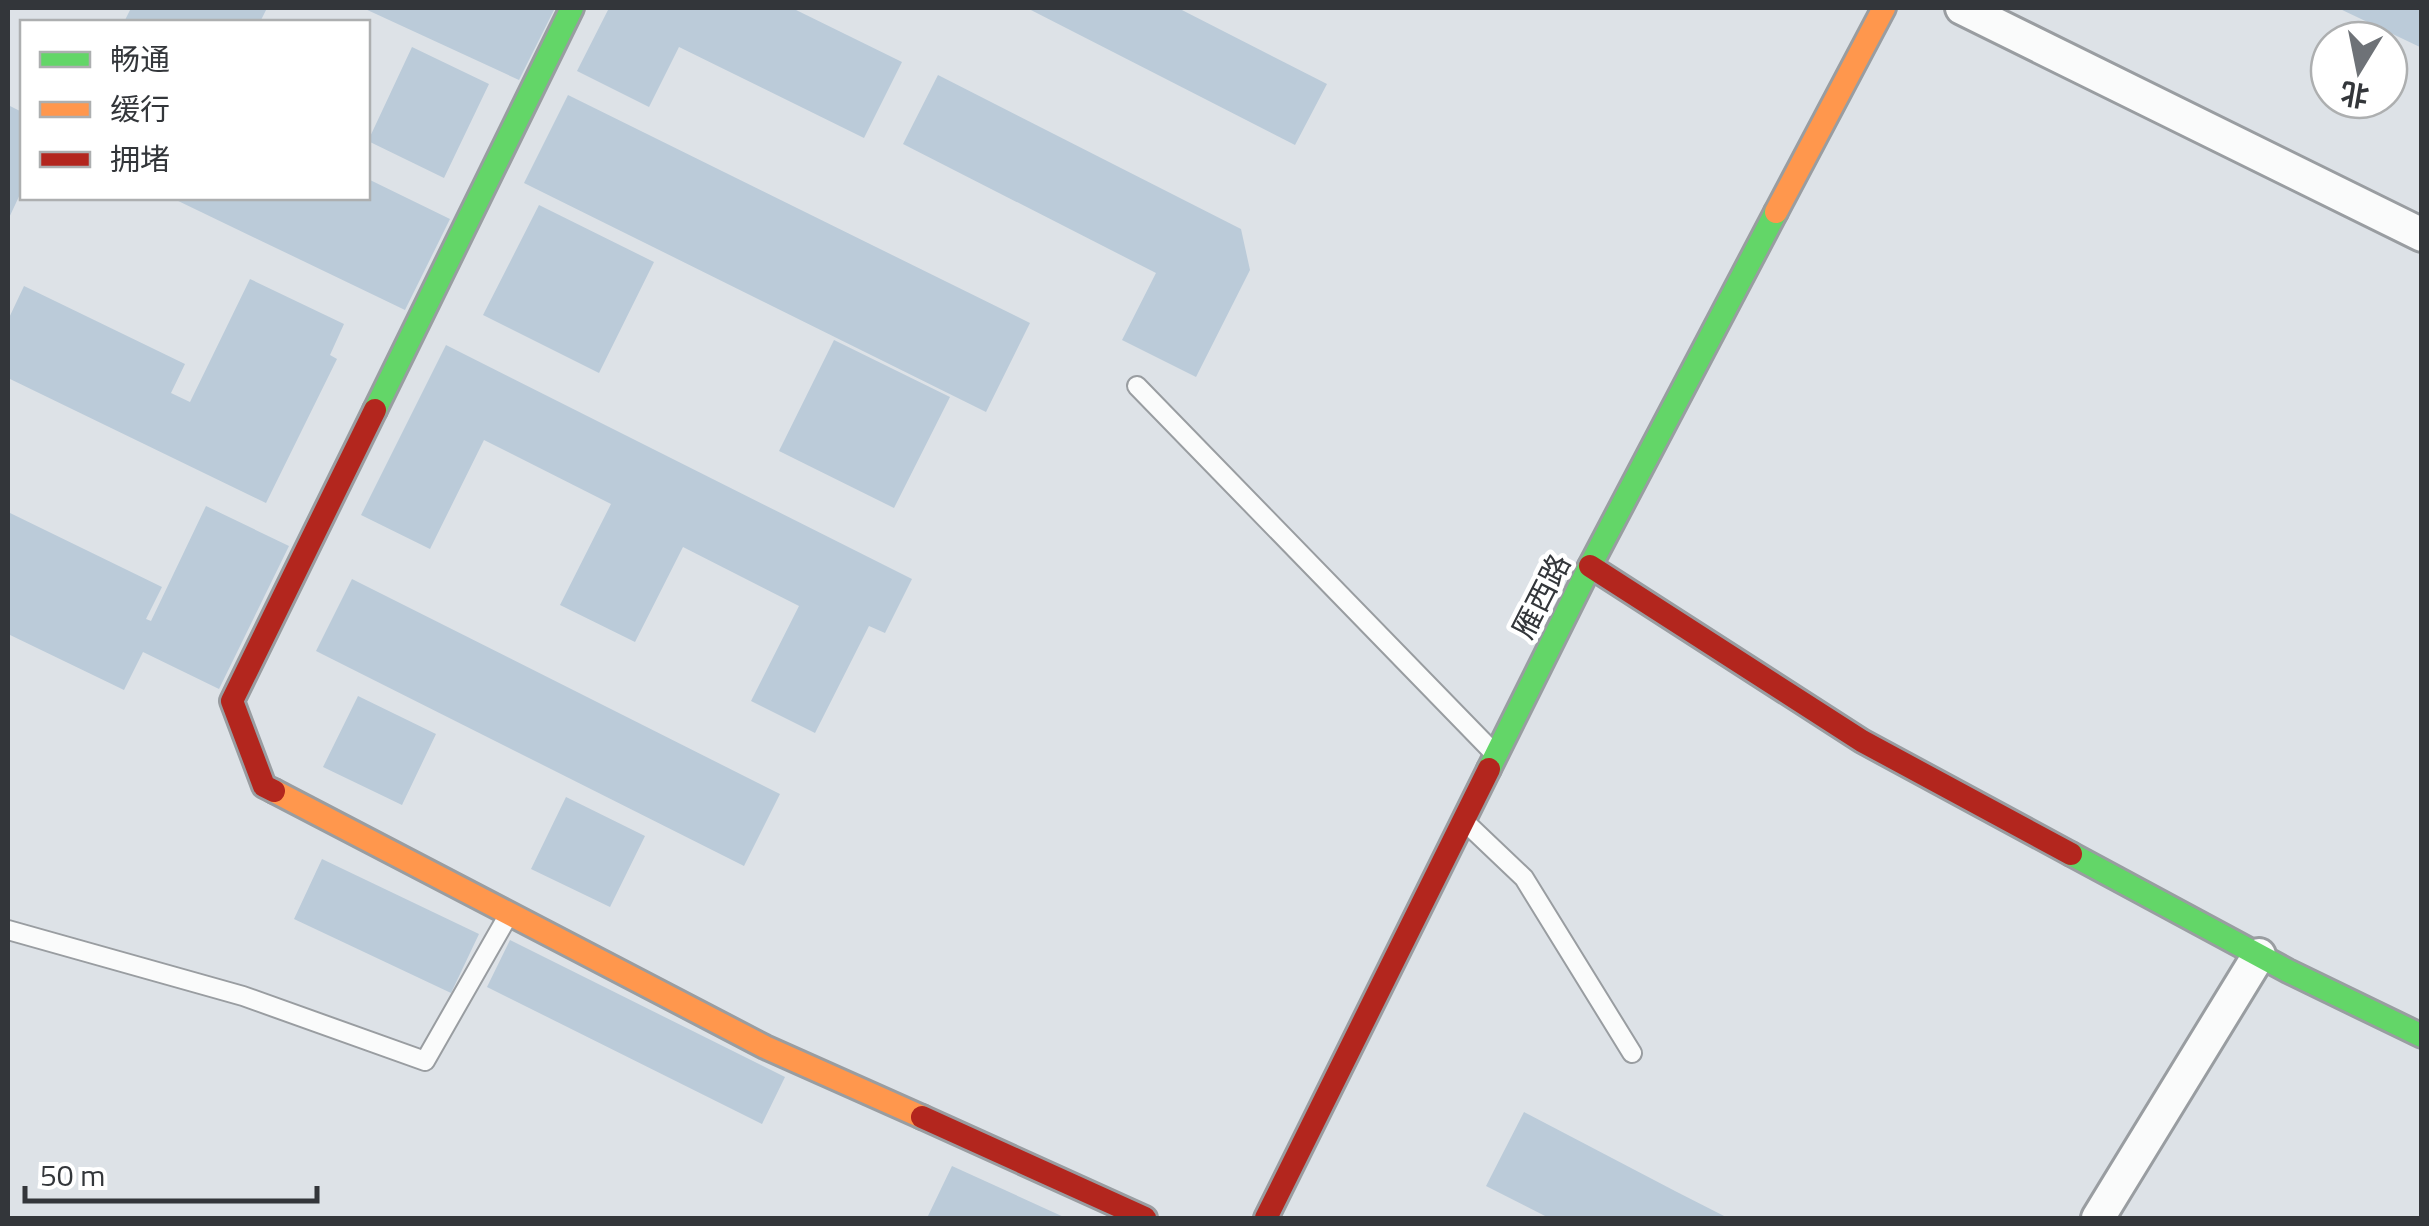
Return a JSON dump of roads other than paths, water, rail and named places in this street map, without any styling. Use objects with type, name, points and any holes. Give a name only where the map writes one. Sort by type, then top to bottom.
[{"type":"street","points":[[572,8],[232,702],[264,786],[765,1047],[1146,1218]]},
{"type":"street","name":"雁西路","points":[[1266,1218],[1590,566],[1884,8]]},
{"type":"street","points":[[1962,8],[2422,235]]},
{"type":"street","points":[[1590,566],[1862,742],[2259,955],[2422,1036]]},
{"type":"street","points":[[2098,1218],[2259,955]]},
{"type":"lane","points":[[1138,386],[1496,754]]},
{"type":"lane","points":[[1463,820],[1524,878],[1632,1053]]},
{"type":"lane","points":[[8,930],[242,996],[426,1061],[509,914]]}]
